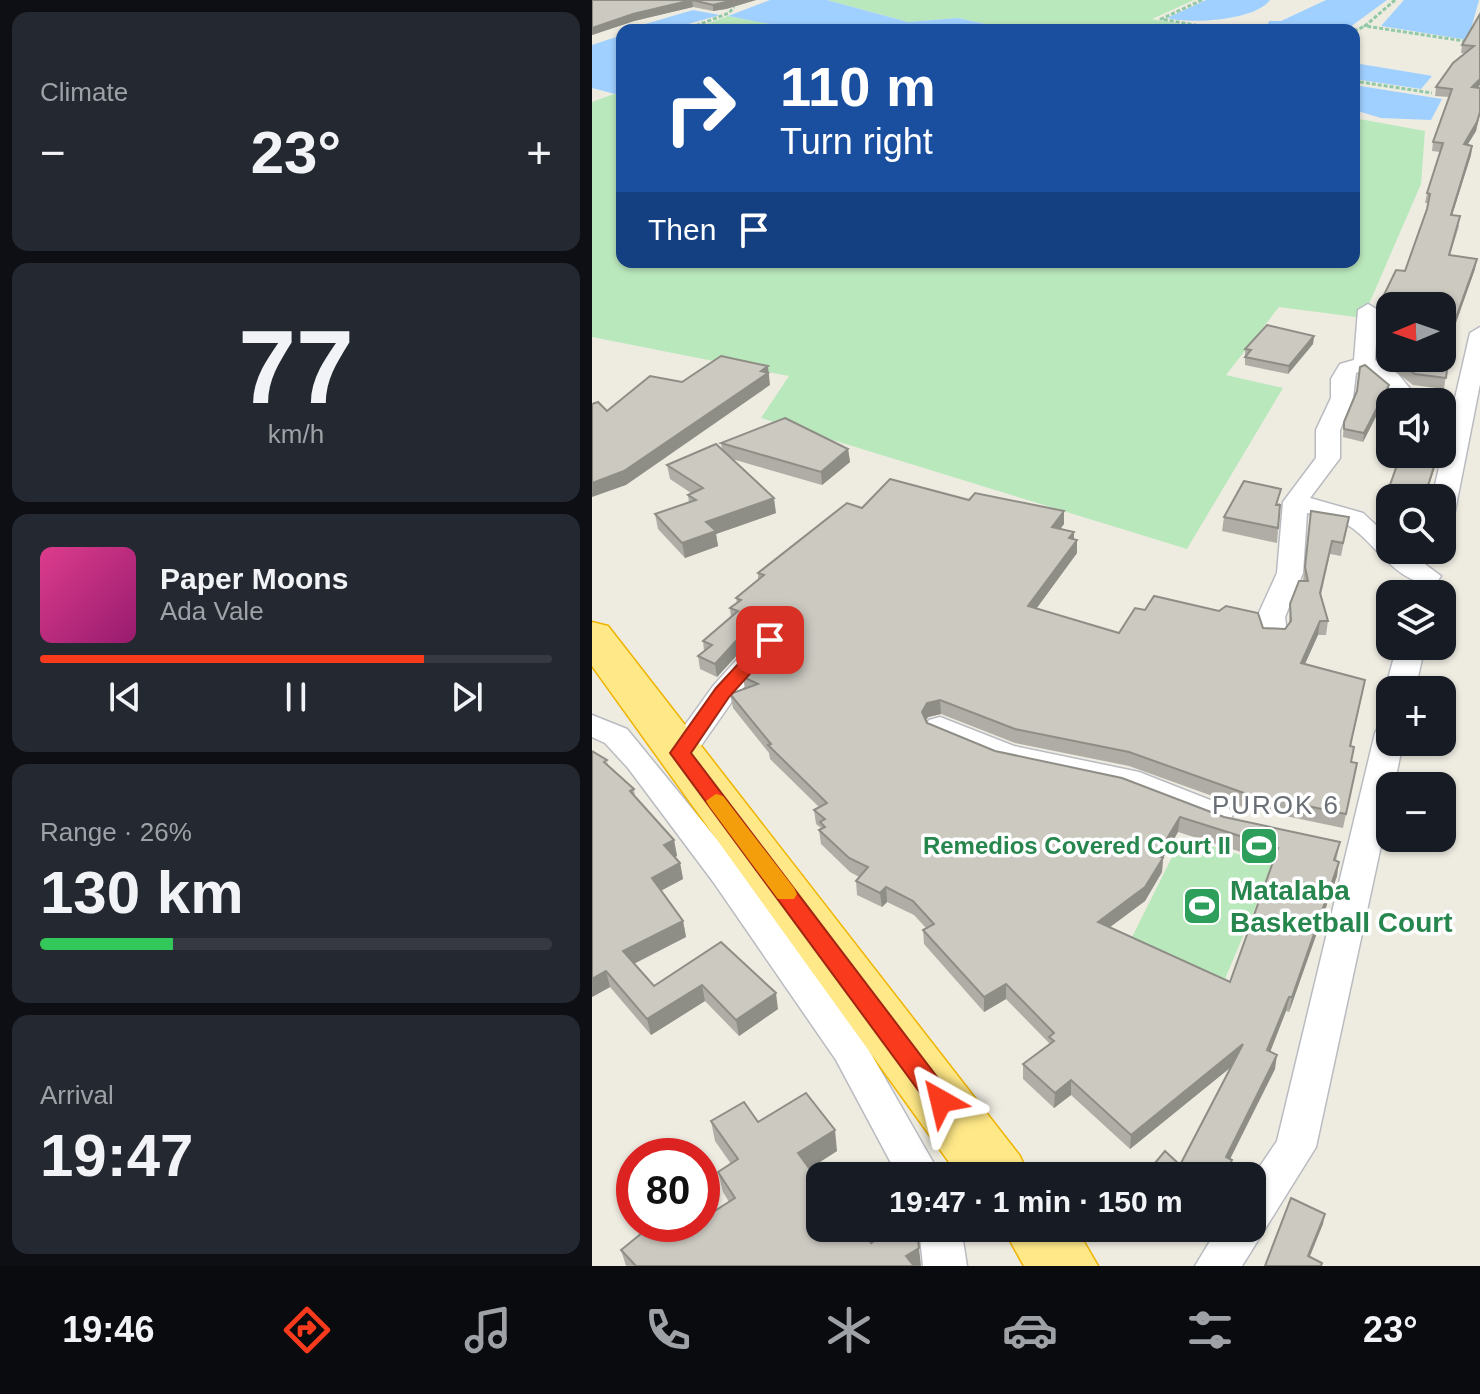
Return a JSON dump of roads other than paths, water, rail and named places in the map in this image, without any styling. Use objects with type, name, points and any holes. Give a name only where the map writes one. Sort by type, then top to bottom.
[{"type":"highway","points":[[592,635],[987,1162]]},
{"type":"highway","points":[[1046,1242],[1064,1266]]},
{"type":"street","points":[[1364,363],[1368,310]]},
{"type":"street","points":[[1456,421],[1480,333]]},
{"type":"street","points":[[1273,633],[1271,617],[1290,573],[1295,502],[1328,458],[1328,430],[1342,398],[1342,379],[1348,369],[1364,363],[1375,366],[1396,388]]},
{"type":"street","points":[[1295,502],[1354,518],[1388,550],[1428,573]]},
{"type":"street","points":[[650,713],[723,693],[770,640]]},
{"type":"street","points":[[592,725],[616,736],[639,761],[726,874],[849,1049],[912,1162]]},
{"type":"street","points":[[940,727],[1007,755],[1128,780],[1199,809],[1250,823]]},
{"type":"street","points":[[1266,1192],[1296,1147],[1348,844],[1381,756]]},
{"type":"street","points":[[942,1242],[945,1266]]},
{"type":"street","points":[[1217,1266],[1233,1242]]},
{"type":"water","points":[[770,0],[827,0],[908,22],[958,18],[985,24],[769,24],[728,16]]},
{"type":"water","points":[[1206,0],[1270,0],[1251,13],[1237,17],[1191,21],[1167,18]]},
{"type":"water","points":[[1326,0],[1387,0],[1354,24],[1268,24],[1269,21],[1281,21]]},
{"type":"water","points":[[1404,0],[1479,0],[1468,40],[1381,26]]},
{"type":"water","points":[[693,10],[720,15],[688,24],[645,24]]},
{"type":"water","points":[[616,37],[616,94],[592,88],[592,45]]},
{"type":"water","points":[[1360,64],[1432,76],[1421,89],[1360,80]]},
{"type":"water","points":[[1360,86],[1442,99],[1431,120],[1381,118],[1360,112]]},
{"type":"place","name":"Remedios Covered Court II","points":[[1259,846]]},
{"type":"place","name":"Matalaba Basketball Court","points":[[1202,906]]},
{"type":"district","name":"PUROK 6","points":[[1276,805]]}]
